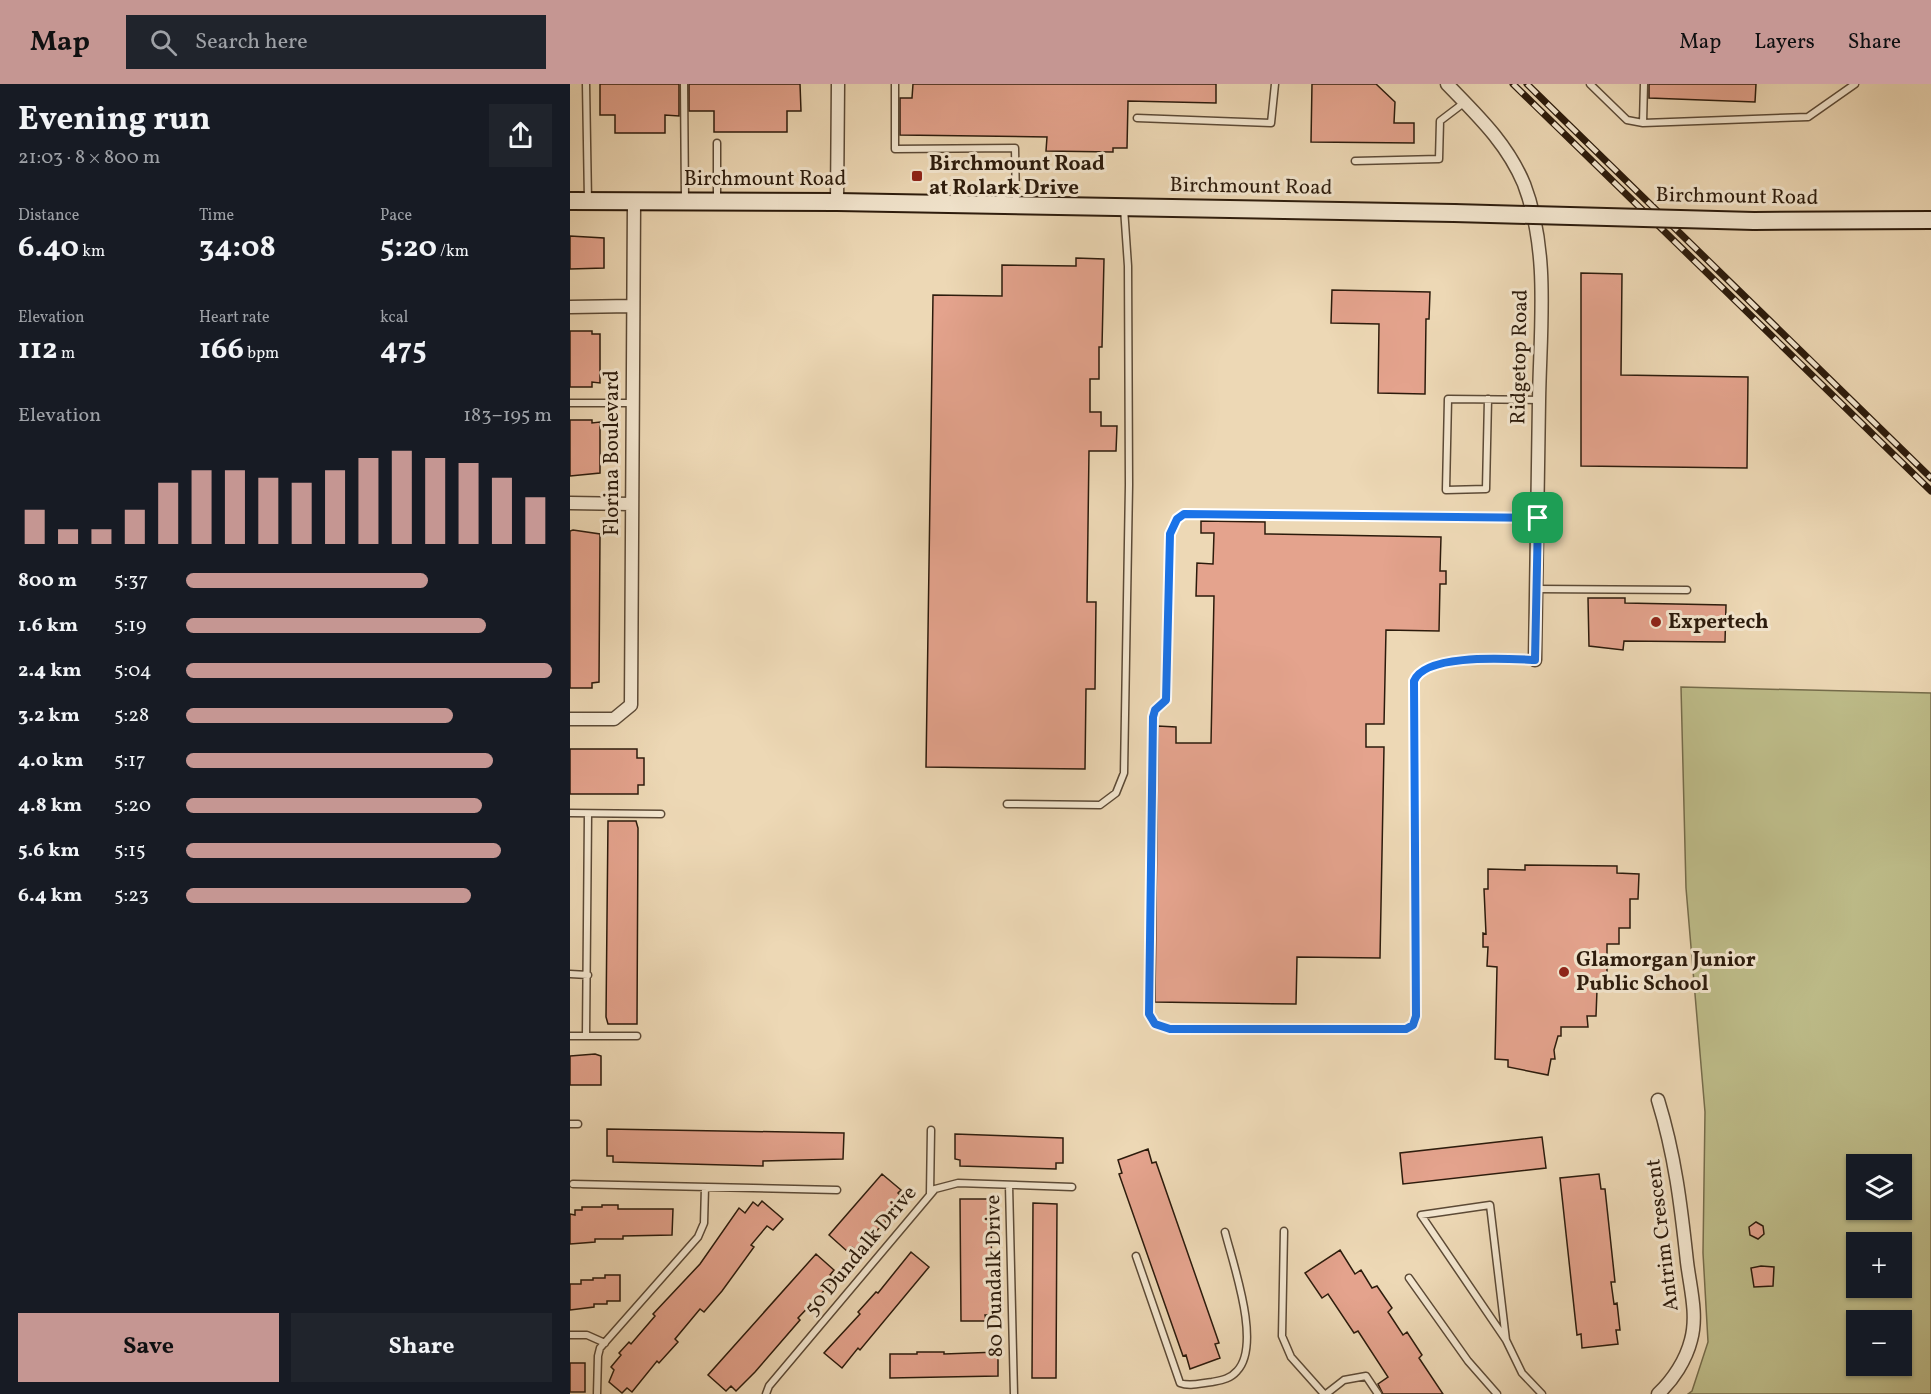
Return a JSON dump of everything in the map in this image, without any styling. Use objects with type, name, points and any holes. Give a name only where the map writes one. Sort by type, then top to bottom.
[{"type":"main road","name":"Birchmount Road","points":[[570,201],[1016,205],[1754,221],[1931,220]]},
{"type":"street","points":[[837,202],[838,84]]},
{"type":"street","name":"Ridgetop Road","points":[[1447,84],[1502,143],[1524,184],[1532,210],[1540,271],[1542,322],[1535,660]]},
{"type":"street","name":"Florina Boulevard","points":[[570,719],[614,720],[631,705],[634,202]]},
{"type":"street","points":[[570,307],[632,306]]},
{"type":"street","points":[[570,503],[631,504]]},
{"type":"street","name":"Antrim Crescent","points":[[1658,1100],[1674,1158],[1693,1308],[1692,1338],[1687,1352],[1674,1376],[1658,1394]]},
{"type":"lane","points":[[586,84],[588,201]]},
{"type":"lane","points":[[684,84],[685,202]]},
{"type":"lane","points":[[895,84],[895,149],[1015,148],[1016,205]]},
{"type":"lane","points":[[1137,118],[1271,123],[1275,84]]},
{"type":"lane","points":[[1590,84],[1627,120],[1643,123],[1808,117],[1855,84]]},
{"type":"lane","points":[[1643,123],[1644,84]]},
{"type":"lane","points":[[1355,161],[1439,159],[1440,121],[1465,102]]},
{"type":"lane","points":[[717,143],[717,202]]},
{"type":"lane","points":[[1007,804],[1100,805],[1116,793],[1124,773],[1129,473],[1128,266],[1124,207]]},
{"type":"lane","points":[[1488,399],[1486,489],[1446,490],[1448,399],[1488,399],[1539,400]]},
{"type":"lane","points":[[570,404],[631,404]]},
{"type":"lane","points":[[1535,660],[1469,659],[1425,668],[1417,673],[1414,681],[1416,1016],[1413,1025],[1406,1029],[1170,1029],[1155,1024],[1149,1014],[1153,717],[1155,710],[1166,700],[1170,534],[1177,519],[1184,514],[1538,518]]},
{"type":"lane","points":[[1537,589],[1686,590]]},
{"type":"lane","points":[[570,813],[661,814]]},
{"type":"lane","points":[[586,1036],[588,814]]},
{"type":"lane","points":[[570,974],[588,975]]},
{"type":"lane","points":[[570,1036],[637,1036]]},
{"type":"lane","points":[[570,1124],[578,1124]]},
{"type":"lane","points":[[930,1195],[931,1130]]},
{"type":"lane","name":"50 Dundalk Drive","points":[[766,1394],[769,1386],[938,1187],[955,1183],[1009,1185]]},
{"type":"lane","points":[[573,1184],[837,1190]]},
{"type":"lane","name":"80 Dundalk Drive","points":[[1014,1394],[1009,1185],[1072,1187]]},
{"type":"lane","points":[[597,1394],[598,1356],[605,1343],[698,1237],[704,1223],[705,1187]]},
{"type":"lane","points":[[1506,1340],[1490,1205],[1420,1215],[1506,1340],[1522,1373],[1542,1394]]},
{"type":"lane","points":[[1284,1231],[1282,1336],[1291,1357],[1325,1394],[1344,1380],[1366,1376],[1378,1394]]},
{"type":"lane","points":[[1136,1256],[1180,1383],[1187,1385],[1227,1379],[1238,1371],[1244,1360],[1248,1331],[1225,1232]]},
{"type":"lane","points":[[1408,1278],[1468,1361],[1497,1394]]},
{"type":"lane","points":[[570,1335],[587,1335],[605,1343]]},
{"type":"lane","points":[[1187,1385],[1187,1394]]},
{"type":"shaded area","points":[[1681,687],[1931,693],[1931,1394],[1688,1394],[1692,1391],[1708,1342],[1703,1253],[1705,1112],[1686,888]]},
{"type":"building","points":[[600,84],[679,84],[679,116],[665,115],[665,133],[615,133],[615,115],[600,115]]},
{"type":"building","points":[[689,84],[800,84],[801,111],[787,111],[787,132],[714,132],[714,111],[689,111]]},
{"type":"building","points":[[913,84],[1216,84],[1216,103],[1128,101],[1127,148],[1113,148],[1113,152],[1046,151],[1047,137],[900,135],[900,98],[912,98]]},
{"type":"building","points":[[1312,84],[1376,84],[1395,102],[1394,123],[1414,123],[1414,143],[1311,142]]},
{"type":"building","points":[[1649,84],[1756,84],[1755,102],[1649,98]]},
{"type":"building","points":[[570,236],[604,238],[604,268],[570,269]]},
{"type":"building","points":[[1076,258],[1104,259],[1102,347],[1099,347],[1099,379],[1090,379],[1090,412],[1101,412],[1101,426],[1117,426],[1116,451],[1089,451],[1087,602],[1096,602],[1095,689],[1086,689],[1085,769],[926,767],[933,295],[1002,296],[1002,265],[1076,266]]},
{"type":"building","points":[[1581,273],[1622,274],[1621,375],[1748,377],[1747,468],[1581,466]]},
{"type":"building","points":[[1332,290],[1430,292],[1429,319],[1426,319],[1425,394],[1378,393],[1379,324],[1331,323]]},
{"type":"building","points":[[570,331],[592,331],[592,334],[600,334],[600,383],[592,382],[592,387],[570,387]]},
{"type":"building","points":[[570,420],[600,422],[600,473],[570,476]]},
{"type":"building","points":[[1201,521],[1265,522],[1265,534],[1441,537],[1440,571],[1446,571],[1446,584],[1440,584],[1439,631],[1386,630],[1384,724],[1366,724],[1366,747],[1384,747],[1380,958],[1297,957],[1296,1004],[1155,1002],[1158,726],[1176,727],[1176,743],[1211,743],[1214,596],[1196,596],[1197,563],[1213,564],[1214,533],[1201,533]]},
{"type":"building","points":[[570,531],[600,534],[599,682],[592,683],[592,688],[570,688]]},
{"type":"building","name":"Expertech","points":[[1588,598],[1625,598],[1625,603],[1726,605],[1725,642],[1624,641],[1623,650],[1589,646]]},
{"type":"building","points":[[570,749],[637,749],[637,758],[644,758],[644,785],[638,785],[638,794],[570,794]]},
{"type":"building","points":[[608,821],[636,821],[638,828],[637,1024],[608,1024],[606,1017]]},
{"type":"building","points":[[1525,865],[1617,866],[1617,873],[1639,874],[1638,899],[1630,899],[1630,928],[1619,928],[1619,944],[1607,944],[1607,990],[1597,990],[1596,1016],[1587,1016],[1588,1027],[1561,1027],[1561,1036],[1558,1036],[1554,1050],[1555,1059],[1551,1059],[1548,1075],[1508,1067],[1508,1060],[1495,1059],[1497,967],[1487,966],[1488,947],[1483,947],[1483,933],[1486,934],[1484,889],[1488,889],[1488,869],[1525,870]]},
{"type":"building","points":[[595,1054],[601,1056],[601,1085],[570,1085],[570,1056]]},
{"type":"building","points":[[607,1129],[844,1133],[843,1159],[763,1161],[763,1166],[613,1162],[613,1156],[607,1156]]},
{"type":"building","points":[[955,1134],[1063,1138],[1063,1163],[1056,1163],[1056,1169],[960,1166],[960,1160],[955,1159]]},
{"type":"building","points":[[1542,1137],[1546,1168],[1403,1184],[1400,1153]]},
{"type":"building","points":[[1148,1149],[1152,1163],[1156,1162],[1219,1343],[1215,1344],[1220,1358],[1190,1369],[1186,1355],[1183,1356],[1119,1174],[1122,1173],[1118,1160]]},
{"type":"building","points":[[882,1174],[901,1190],[898,1193],[903,1198],[884,1219],[886,1221],[857,1251],[852,1247],[848,1252],[829,1235]]},
{"type":"building","points":[[1599,1174],[1601,1189],[1605,1189],[1615,1282],[1611,1282],[1614,1304],[1617,1303],[1620,1330],[1616,1330],[1618,1344],[1582,1348],[1581,1334],[1577,1335],[1560,1178]]},
{"type":"building","points":[[960,1199],[991,1199],[992,1315],[985,1315],[986,1321],[961,1321]]},
{"type":"building","points":[[762,1201],[783,1219],[773,1230],[767,1226],[751,1245],[754,1247],[722,1291],[704,1312],[700,1309],[675,1339],[678,1342],[659,1363],[657,1361],[632,1392],[627,1388],[622,1393],[609,1382],[614,1370],[611,1367],[621,1355],[619,1353],[629,1342],[631,1344],[655,1316],[653,1314],[700,1264],[739,1208],[745,1213],[753,1202],[758,1206]]},
{"type":"building","points":[[1033,1203],[1057,1204],[1056,1378],[1032,1378]]},
{"type":"building","points":[[602,1205],[618,1205],[618,1209],[673,1209],[672,1235],[623,1236],[623,1239],[595,1239],[595,1242],[570,1244],[570,1214],[575,1215],[575,1210],[582,1210],[582,1207],[602,1207]]},
{"type":"building","points":[[1756,1222],[1763,1226],[1764,1234],[1758,1239],[1750,1235],[1749,1227]]},
{"type":"building","points":[[1340,1250],[1355,1274],[1361,1270],[1372,1288],[1377,1286],[1392,1308],[1388,1312],[1403,1335],[1407,1332],[1422,1355],[1419,1358],[1443,1394],[1383,1394],[1378,1384],[1388,1377],[1358,1331],[1354,1333],[1328,1294],[1322,1298],[1305,1273]]},
{"type":"building","points":[[911,1252],[929,1267],[860,1350],[858,1348],[842,1368],[824,1353],[860,1314],[858,1312],[876,1292],[878,1293]]},
{"type":"building","points":[[816,1254],[834,1270],[830,1275],[835,1279],[798,1318],[800,1320],[755,1372],[736,1391],[731,1386],[726,1391],[708,1375]]},
{"type":"building","points":[[1774,1267],[1773,1286],[1754,1287],[1751,1268]]},
{"type":"building","points":[[605,1275],[620,1275],[620,1301],[607,1301],[607,1304],[594,1304],[594,1307],[570,1310],[570,1284],[581,1284],[581,1280],[605,1278]]},
{"type":"building","points":[[917,1352],[944,1352],[944,1354],[998,1352],[998,1376],[890,1378],[890,1354],[917,1354]]},
{"type":"building","points":[[570,1363],[585,1363],[585,1392],[570,1392]]},
{"type":"railway","points":[[1513,84],[1931,491]]},
{"type":"railway","points":[[1527,84],[1931,478]]},
{"type":"place","name":"Birchmount Road at Rolark Drive","points":[[917,176]]},
{"type":"place","name":"Expertech","points":[[1656,622]]},
{"type":"place","name":"Glamorgan Junior Public School","points":[[1564,972]]},
{"type":"route","points":[[1184,514],[1538,518],[1535,660],[1469,659],[1425,668],[1417,673],[1414,681],[1416,1016],[1413,1025],[1406,1029],[1170,1029],[1155,1024],[1149,1014],[1153,717],[1155,710],[1166,700],[1170,534],[1177,519],[1184,514]]}]
